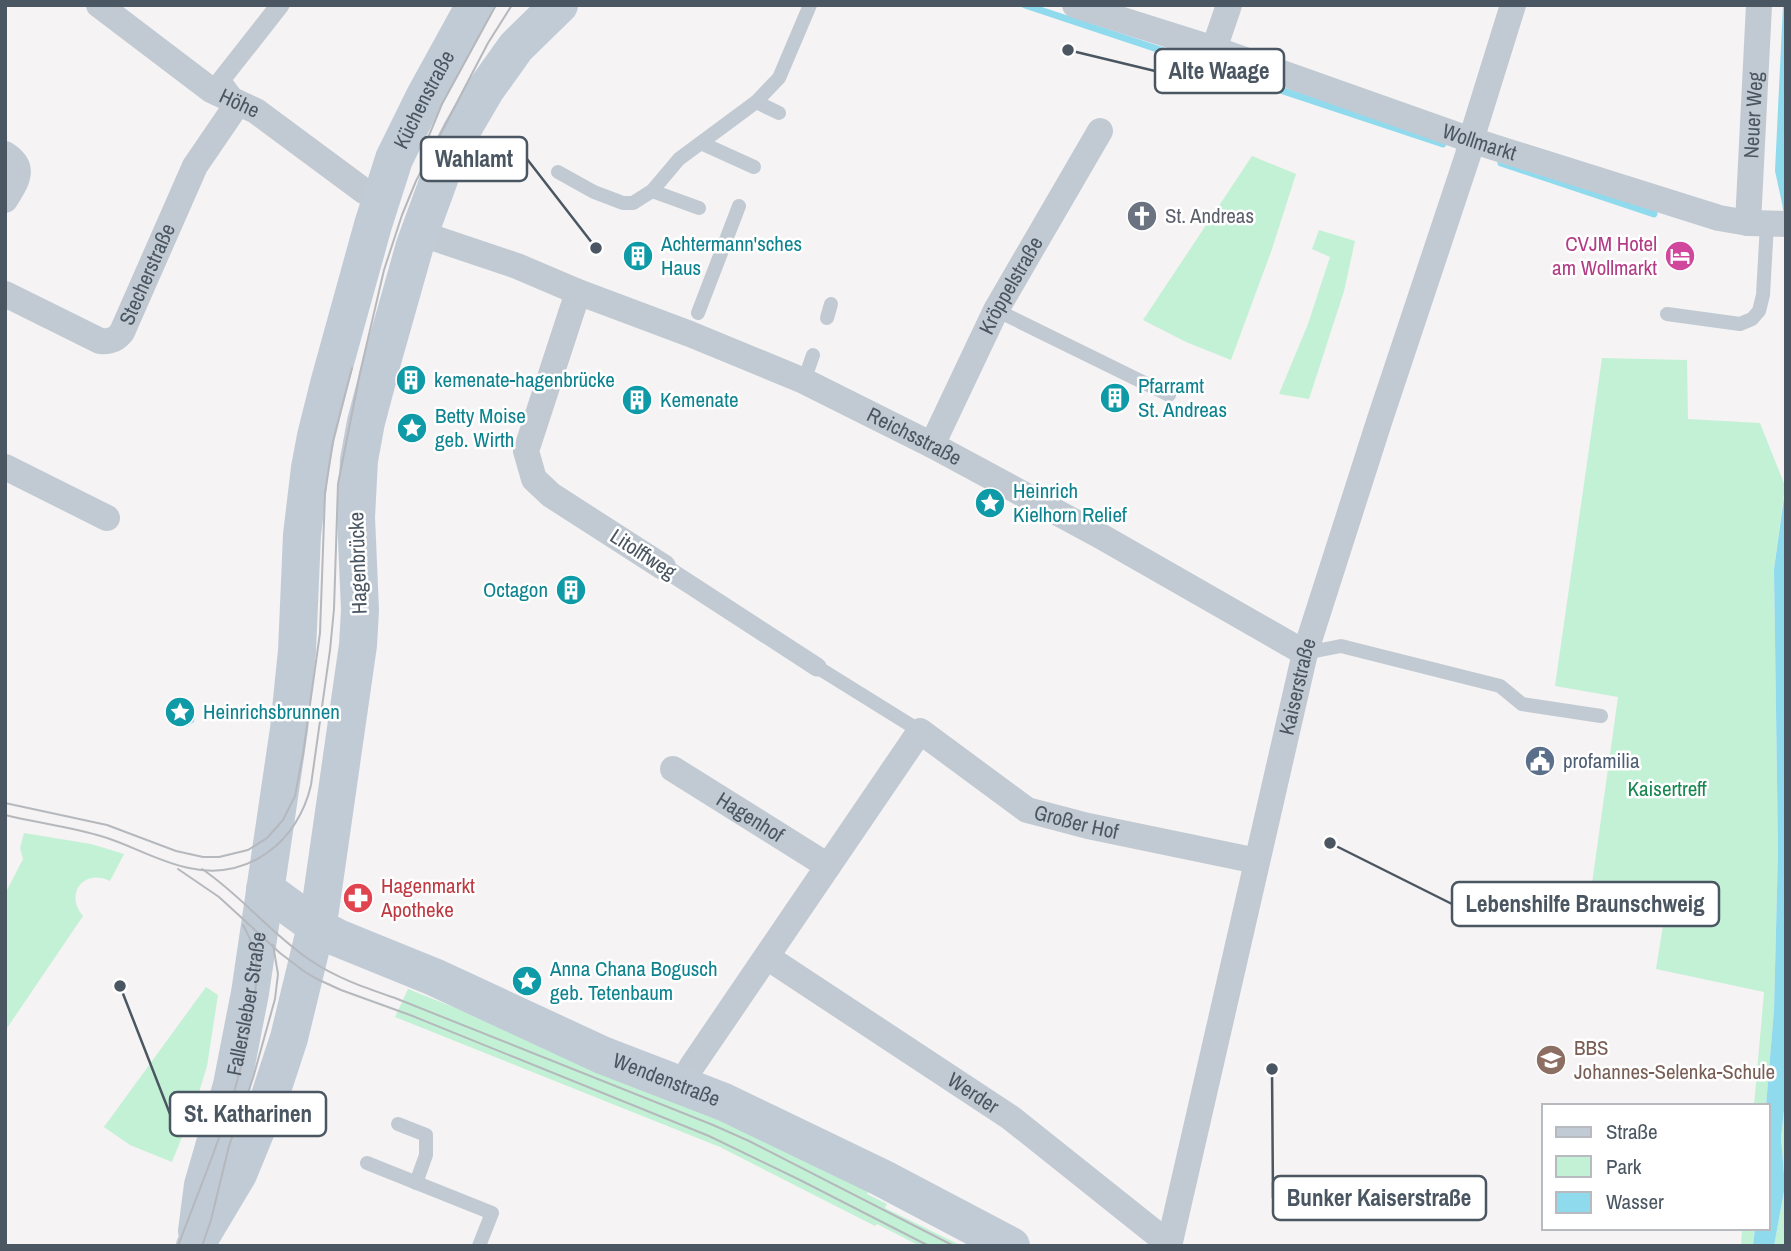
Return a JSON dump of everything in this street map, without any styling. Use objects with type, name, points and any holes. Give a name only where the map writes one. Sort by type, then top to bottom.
[{"type":"main road","name":"Küchenstraße","points":[[381,199],[394,159],[408,129],[475,5]]},
{"type":"main road","points":[[424,220],[438,179],[456,141],[498,70],[516,47],[559,5]]},
{"type":"main road","points":[[265,889],[297,651],[302,535],[310,468],[329,384],[381,199]]},
{"type":"main road","name":"Hagenbrücke","points":[[317,927],[358,645],[360,610],[356,489],[359,460],[383,358],[424,220]]},
{"type":"main road","name":"Wendenstraße","points":[[265,889],[317,927],[345,941],[435,977],[602,1055],[724,1102],[882,1178],[1011,1246]]},
{"type":"main road","name":"Fallersleber Straße","points":[[196,1243],[203,1185],[239,1054],[265,889]]},
{"type":"main road","name":"Fallersleber Straße","points":[[196,1243],[232,1185],[261,1120],[283,1059],[317,927]]},
{"type":"street","name":"Höhe","points":[[99,5],[211,90],[256,111],[364,191],[381,199]]},
{"type":"street","points":[[238,103],[221,80],[280,5]]},
{"type":"street","name":"Wollmarkt","points":[[1075,5],[1214,49],[1469,148],[1719,218],[1771,224]]},
{"type":"street","points":[[1214,49],[1229,5]]},
{"type":"street","name":"Kaiserstraße","points":[[1169,1245],[1305,653],[1513,5]]},
{"type":"street","name":"Neuer Weg","points":[[1759,5],[1771,224]]},
{"type":"street","name":"Stecherstraße","points":[[5,294],[100,341],[118,337],[195,166],[238,103]]},
{"type":"street","name":"Kröppelstraße","points":[[932,445],[996,310],[1100,131]]},
{"type":"street","points":[[5,153],[17,164],[19,172],[5,200]]},
{"type":"street","name":"Reichsstraße","points":[[424,220],[504,261],[804,381],[932,445],[1097,534],[1305,653]]},
{"type":"street","name":"Litolffweg","points":[[578,292],[526,451],[534,479],[551,495],[817,667]]},
{"type":"street","points":[[5,467],[107,518]]},
{"type":"street","points":[[681,1085],[920,731]]},
{"type":"street","name":"Großer Hof","points":[[920,731],[1027,810],[1098,828],[1257,861]]},
{"type":"street","name":"Hagenhof","points":[[673,769],[828,866]]},
{"type":"street","name":"Werder","points":[[767,957],[1011,1118],[1169,1245]]},
{"type":"lane","points":[[558,172],[594,192],[623,203],[633,203],[652,191],[679,159],[756,103],[779,78],[810,5]]},
{"type":"lane","points":[[756,103],[779,113]]},
{"type":"lane","points":[[701,144],[754,167]]},
{"type":"lane","points":[[652,191],[699,208]]},
{"type":"lane","points":[[698,313],[739,206]]},
{"type":"lane","points":[[1667,314],[1740,324],[1752,319],[1759,311],[1763,295],[1771,224]]},
{"type":"lane","points":[[996,310],[1169,395]]},
{"type":"lane","points":[[804,381],[813,355]]},
{"type":"lane","points":[[1305,653],[1341,646],[1500,686],[1522,704],[1601,716]]},
{"type":"lane","name":"Litolffweg","points":[[817,667],[920,731]]},
{"type":"lane","points":[[398,1124],[426,1135],[426,1154],[416,1183]]},
{"type":"lane","points":[[367,1163],[492,1213],[480,1246]]},
{"type":"green space","points":[[1252,156],[1296,174],[1231,360],[1186,342],[1143,320]]},
{"type":"green space","points":[[1319,230],[1355,241],[1344,291],[1309,399],[1279,394],[1308,324],[1330,257],[1312,249]]},
{"type":"green space","name":"Kaisertreff","points":[[1602,358],[1687,360],[1688,419],[1760,423],[1785,486],[1774,569],[1778,851],[1774,1010],[1766,1104],[1754,1104],[1764,992],[1656,969],[1665,913],[1590,898],[1618,697],[1555,686]]},
{"type":"green space","points":[[24,833],[91,844],[124,854],[110,881],[92,878],[80,885],[76,899],[83,916],[5,1031],[5,894],[23,859],[20,848]]},
{"type":"green space","points":[[206,987],[218,995],[207,1066],[197,1099],[173,1092],[167,1109],[190,1117],[172,1162],[130,1145],[104,1127]]},
{"type":"green space","points":[[408,989],[616,1072],[870,1187],[867,1194],[887,1204],[885,1208],[962,1246],[920,1246],[720,1147],[395,1017]]},
{"type":"green space","points":[[1786,1092],[1786,1246],[1774,1246],[1785,1186],[1781,1138]]},
{"type":"green space","points":[[1742,1230],[1755,1230],[1753,1246],[1741,1246]]},
{"type":"water","points":[[1783,5],[1786,5],[1786,228],[1775,171]]},
{"type":"water","points":[[1786,483],[1786,1092],[1781,1138],[1785,1186],[1774,1246],[1753,1246],[1755,1230],[1770,1230],[1770,1104],[1766,1104],[1774,1010],[1778,851],[1774,569]]},
{"type":"water","name":"Heinrichsbrunnen","points":[[184,698],[192,702],[195,715],[194,722],[186,727],[173,723],[167,716],[170,707]]},
{"type":"waterway","points":[[1025,5],[1443,144]]},
{"type":"waterway","points":[[1501,163],[1654,214]]},
{"type":"tram line","points":[[425,145],[442,104],[496,5]]},
{"type":"tram line","points":[[5,815],[92,834],[178,865],[211,871],[231,869],[267,853],[295,824],[311,785],[330,650],[338,484],[384,270],[416,181],[488,43],[512,5]]},
{"type":"tram line","points":[[5,803],[107,825],[176,851],[203,857],[219,857],[248,850],[267,838],[283,820],[295,796],[303,754],[320,633],[325,493],[333,441],[352,368]]},
{"type":"tram line","points":[[178,869],[219,897],[280,953],[317,979],[709,1136],[929,1246]]},
{"type":"tram line","points":[[202,869],[296,950],[330,972],[713,1125],[954,1246]]},
{"type":"tram line","points":[[178,1246],[220,1136],[244,1052],[254,998],[256,963],[254,950],[243,925]]},
{"type":"tram line","points":[[202,1246],[229,1146],[253,1078],[275,999],[278,974],[273,945]]},
{"type":"place","name":"Alte Waage","points":[[1068,50]]},
{"type":"place","name":"St. Andreas","points":[[1142,216]]},
{"type":"place","name":"Wahlamt","points":[[596,248]]},
{"type":"place","name":"Achtermann'sches Haus","points":[[638,256]]},
{"type":"place","name":"CVJM Hotel am Wollmarkt","points":[[1680,256]]},
{"type":"place","name":"kemenate-hagenbrücke","points":[[411,380]]},
{"type":"place","name":"Pfarramt St. Andreas","points":[[1115,398]]},
{"type":"place","name":"Kemenate","points":[[637,400]]},
{"type":"place","name":"Betty Moise geb. Wirth","points":[[412,428]]},
{"type":"place","name":"Heinrich Kielhorn Relief","points":[[990,503]]},
{"type":"place","name":"Octagon","points":[[571,590]]},
{"type":"place","name":"Heinrichsbrunnen","points":[[180,712]]},
{"type":"place","name":"profamilia","points":[[1540,761]]},
{"type":"place","name":"Lebenshilfe Braunschweig","points":[[1330,843]]},
{"type":"place","name":"Hagenmarkt Apotheke","points":[[358,898]]},
{"type":"place","name":"Anna Chana Bogusch geb. Tetenbaum","points":[[527,981]]},
{"type":"place","name":"St. Katharinen","points":[[120,986]]},
{"type":"place","name":"BBS Johannes-Selenka-Schule","points":[[1551,1060]]},
{"type":"place","name":"Bunker Kaiserstraße","points":[[1272,1069]]}]
